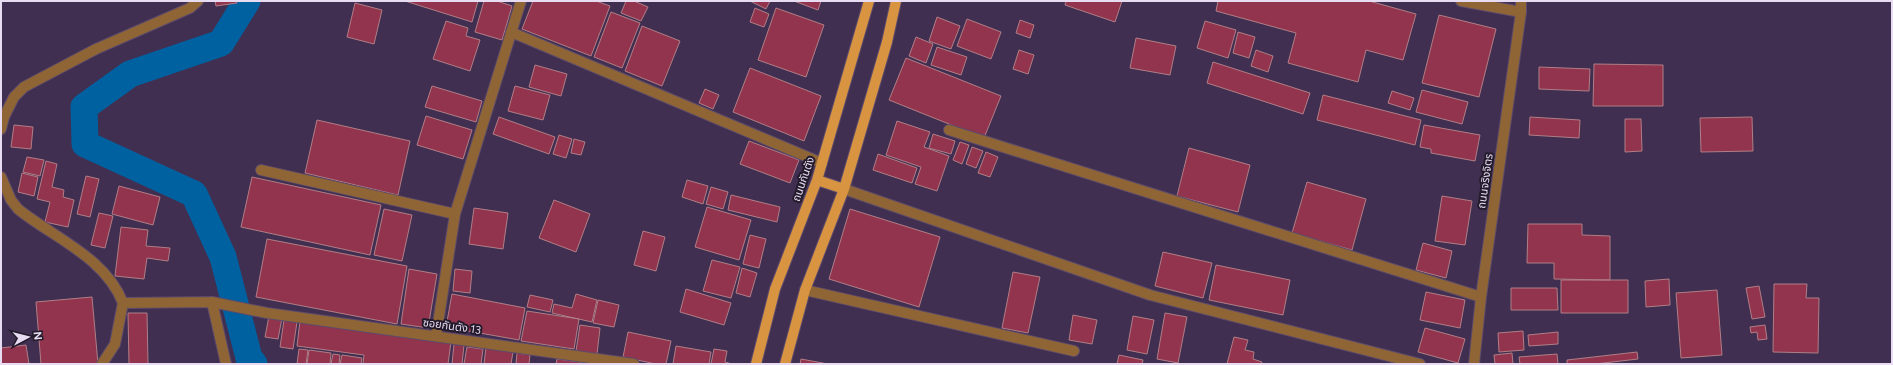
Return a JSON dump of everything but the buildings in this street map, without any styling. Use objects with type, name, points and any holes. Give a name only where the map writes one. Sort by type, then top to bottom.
[{"type":"main road","name":"ถนนกันตัง","points":[[756,364],[775,289],[817,180],[870,1]]},
{"type":"main road","points":[[785,364],[805,290],[844,189],[887,42],[896,1]]},
{"type":"main road","points":[[817,180],[844,189]]},
{"type":"street","points":[[1,129],[4,117],[14,96],[24,87],[96,49],[190,8],[198,1]]},
{"type":"street","points":[[436,336],[456,214],[521,1]]},
{"type":"street","points":[[1461,1],[1521,12]]},
{"type":"street","name":"ถนนจริงจิตร","points":[[1474,364],[1481,297],[1521,12],[1521,1]]},
{"type":"street","points":[[511,32],[822,163]]},
{"type":"street","points":[[949,130],[1481,297]]},
{"type":"street","points":[[261,170],[456,214]]},
{"type":"street","points":[[1,177],[11,200],[18,209],[80,250],[118,289],[123,303],[115,344],[102,364]]},
{"type":"street","points":[[844,189],[1150,295],[1420,364]]},
{"type":"street","points":[[805,290],[1074,351]]},
{"type":"street","points":[[212,302],[226,364]]},
{"type":"street","name":"ซอยกันตัง 13","points":[[123,303],[212,302],[267,313],[634,364]]},
{"type":"waterway","points":[[247,1],[221,43],[130,74],[84,107],[85,144],[194,194],[223,257],[249,358],[254,364]]}]
